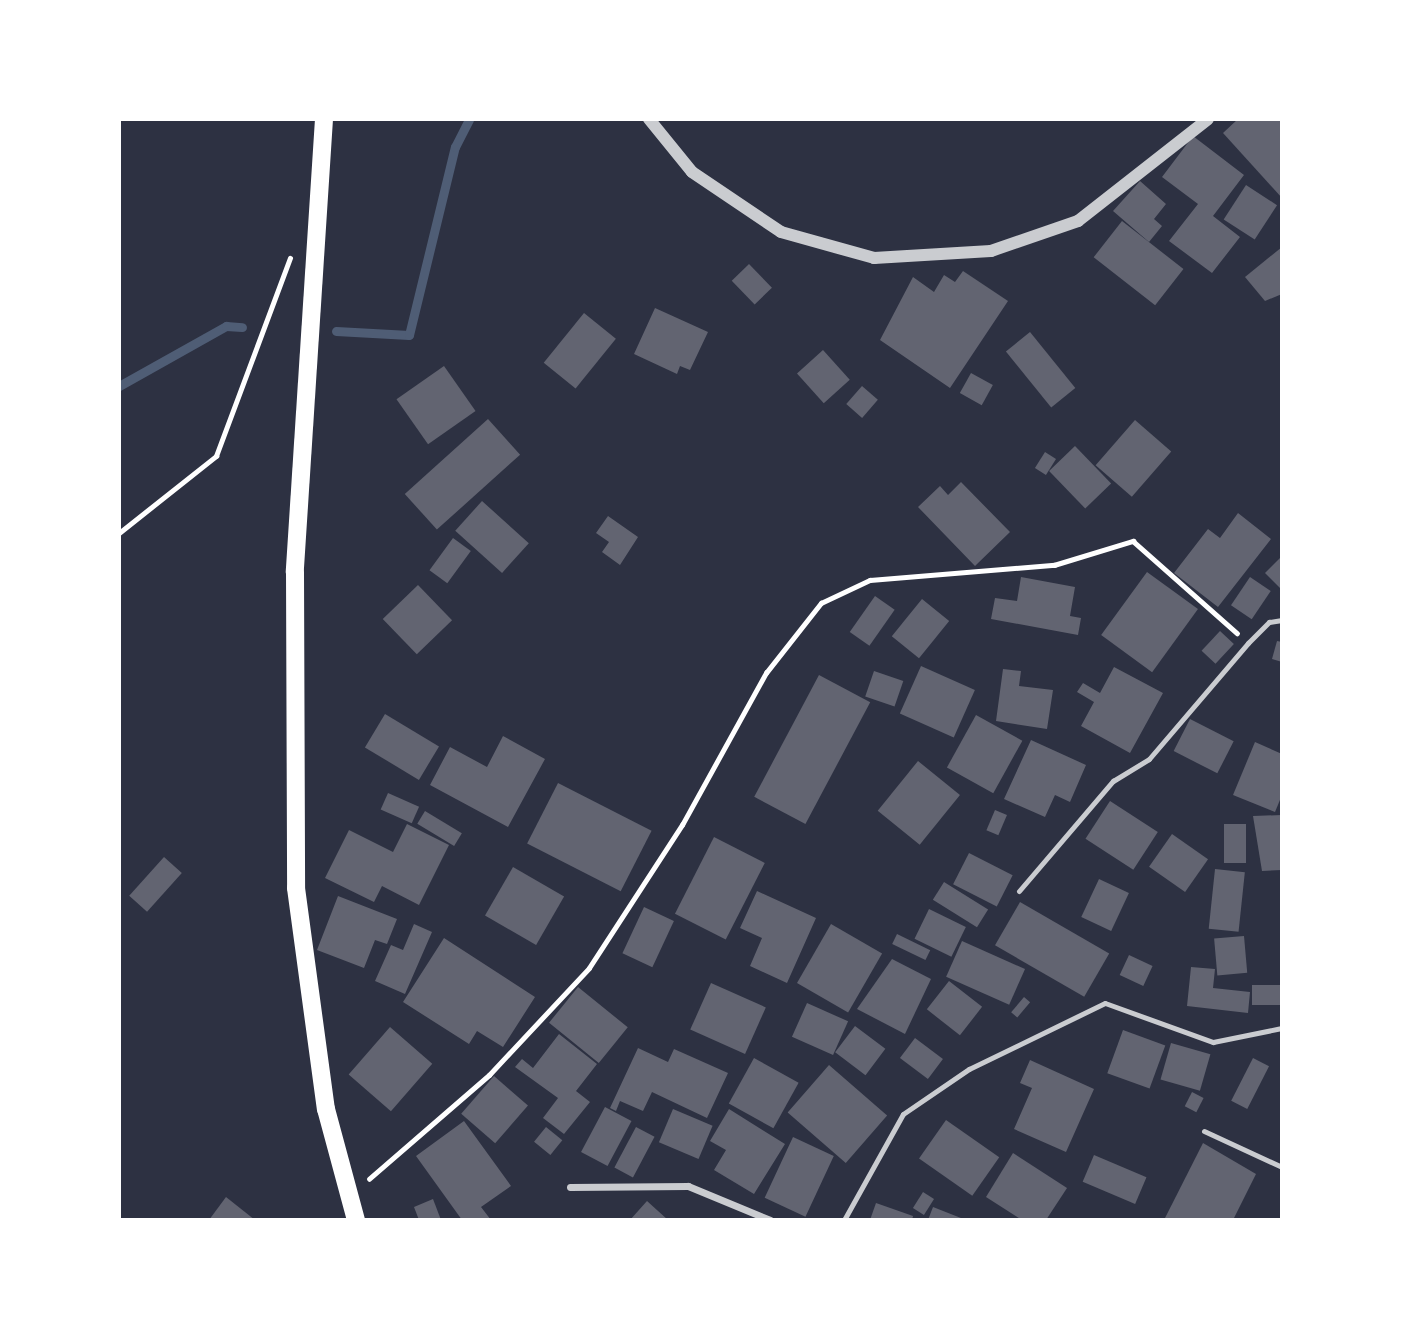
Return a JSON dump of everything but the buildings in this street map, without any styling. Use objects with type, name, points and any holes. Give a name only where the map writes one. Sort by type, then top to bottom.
[{"type":"main road","points":[[324,119],[295,572],[296,888],[326,1109],[356,1220]]},
{"type":"street","points":[[649,119],[692,172],[781,232],[874,258],[991,251],[1078,221],[1208,119]]},
{"type":"street","points":[[570,1187],[688,1186],[770,1220]]},
{"type":"lane","points":[[1019,891],[1113,781],[1149,759],[1248,643],[1269,622],[1282,620]]},
{"type":"lane","points":[[844,1220],[903,1114],[968,1069],[1105,1003],[1213,1042],[1282,1028]]},
{"type":"lane","points":[[1204,1131],[1282,1167]]},
{"type":"path","points":[[119,533],[216,456],[292,254]]},
{"type":"path","points":[[350,1196],[489,1075],[589,968],[682,825],[766,673],[821,603],[870,580],[1054,565],[1133,541],[1248,643]]},
{"type":"waterway","points":[[336,331],[409,335],[455,147],[469,119]]},
{"type":"waterway","points":[[119,386],[226,326],[242,327]]}]
